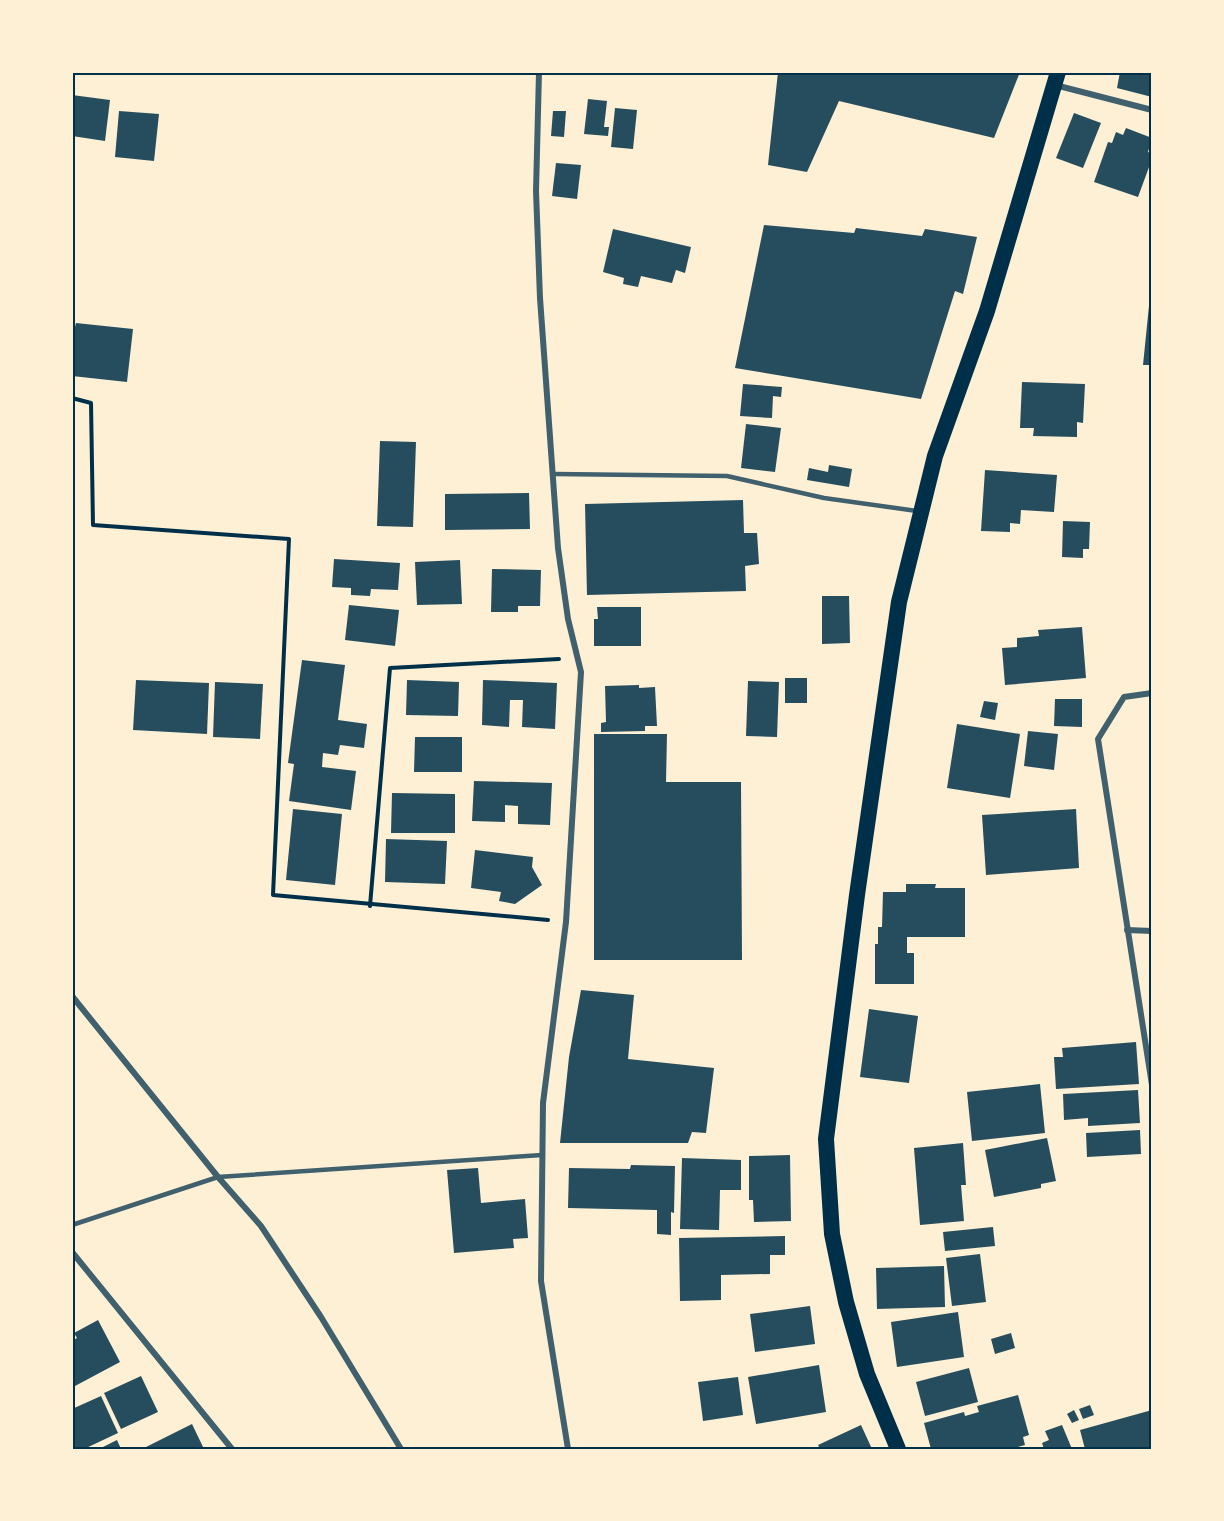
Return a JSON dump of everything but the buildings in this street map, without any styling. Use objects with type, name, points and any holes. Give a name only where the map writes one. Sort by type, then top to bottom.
[{"type":"highway","points":[[898,1449],[867,1374],[846,1302],[832,1234],[826,1138],[898,603],[935,456],[987,311],[1057,78]]},
{"type":"street","points":[[539,72],[536,191],[538,262],[560,560],[568,619],[581,672],[566,922],[543,1103],[542,1155],[541,1281],[568,1449]]},
{"type":"street","points":[[1057,78],[1152,110]]},
{"type":"street","points":[[1152,693],[1124,697],[1098,739],[1152,1084]]},
{"type":"street","points":[[1127,930],[1152,931]]},
{"type":"street","points":[[72,996],[218,1177],[261,1226],[321,1317],[401,1449]]},
{"type":"street","points":[[72,1252],[232,1449]]},
{"type":"lane","points":[[554,474],[727,476],[824,498],[921,512]]},
{"type":"lane","points":[[72,1226],[218,1177],[542,1155]]},
{"type":"path","points":[[72,398],[91,403],[93,525],[289,539],[273,896],[566,922]]},
{"type":"path","points":[[370,906],[390,668],[578,658]]}]
